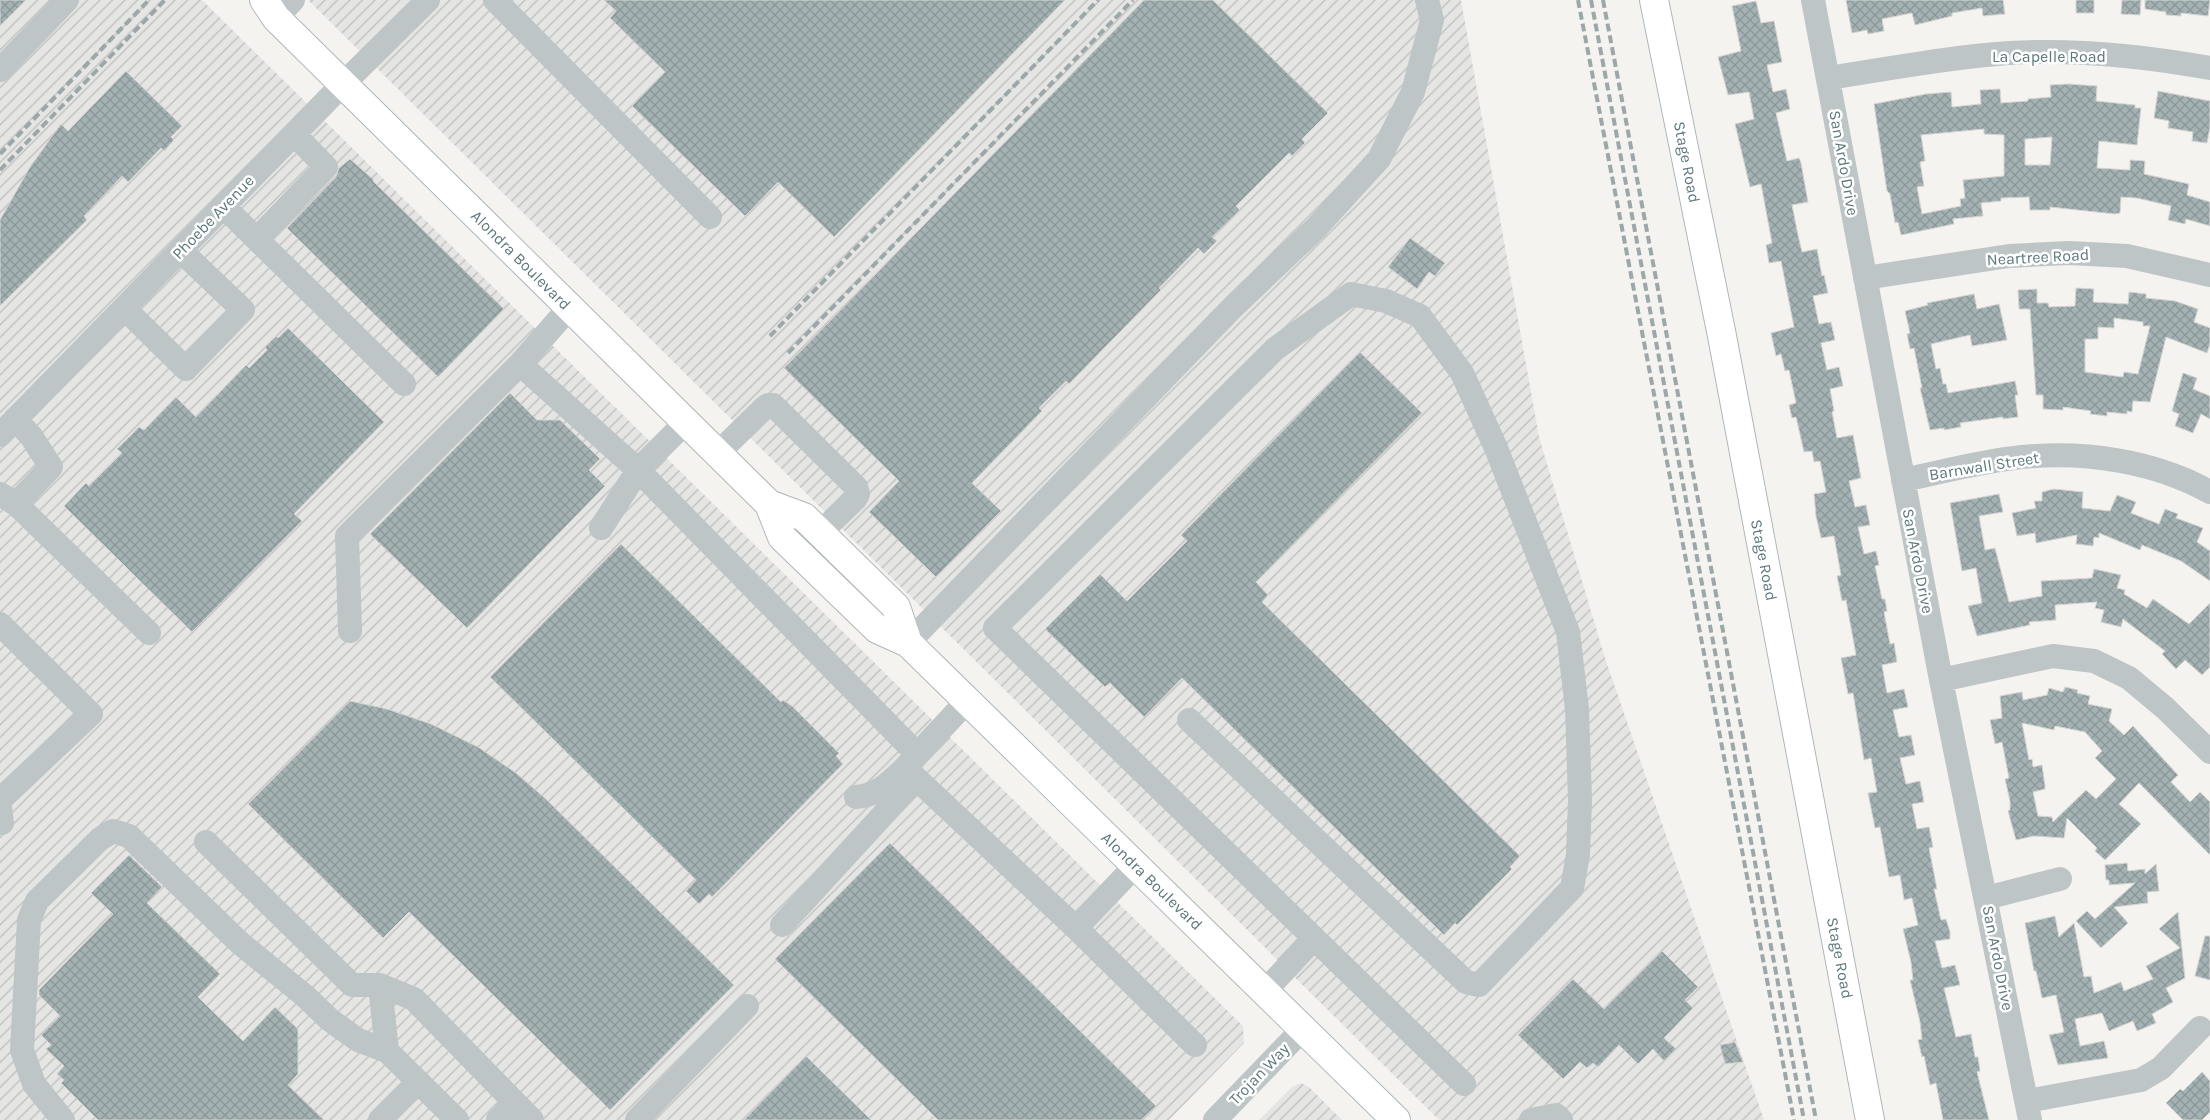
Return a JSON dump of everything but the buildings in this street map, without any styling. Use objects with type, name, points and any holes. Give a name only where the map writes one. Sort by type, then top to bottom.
[{"type":"main road","name":"Alondra Boulevard","points":[[246,0],[276,8],[343,84],[769,504],[782,537],[877,628],[908,643],[1396,1120]]},
{"type":"main road","name":"Stage Road","points":[[1654,0],[1722,336],[1870,1120]]},
{"type":"main road","name":"Alondra Boulevard","points":[[769,504],[804,517],[896,607],[908,643]]},
{"type":"street","points":[[0,70],[67,0]]},
{"type":"street","name":"Phoebe Avenue","points":[[8,427],[343,84],[428,0]]},
{"type":"street","points":[[495,0],[710,217]]},
{"type":"street","points":[[908,643],[1234,306],[1316,228],[1379,159],[1413,92],[1432,20],[1427,0]]},
{"type":"street","name":"San Ardo Drive","points":[[1813,0],[1902,480],[2028,1111]]},
{"type":"street","name":"La Capelle Road","points":[[1828,78],[2010,53],[2080,53],[2157,58],[2210,68]]},
{"type":"street","points":[[257,239],[326,167],[294,134]]},
{"type":"street","points":[[223,206],[404,384]]},
{"type":"street","points":[[124,308],[186,369],[243,310],[180,250]]},
{"type":"street","name":"Neartree Road","points":[[1865,278],[2009,256],[2069,254],[2127,256],[2188,268],[2210,275]]},
{"type":"street","points":[[1189,720],[1466,982],[1479,985],[1572,888],[1578,855],[1580,800],[1577,709],[1568,632],[1496,448],[1462,373],[1420,316],[1386,301],[1351,294],[1276,349],[995,628],[1464,1084]]},
{"type":"street","points":[[350,632],[347,536],[520,364],[570,308]]},
{"type":"street","points":[[520,364],[638,470],[912,767],[1195,1045]]},
{"type":"street","points":[[718,453],[768,405],[773,405],[856,487],[858,494],[820,533]]},
{"type":"street","points":[[602,528],[638,470],[686,422]]},
{"type":"street","points":[[8,427],[31,436],[51,467],[8,499],[149,634]]},
{"type":"street","name":"Barnwall Street","points":[[1902,480],[2022,458],[2079,456],[2135,463],[2190,481],[2210,492]]},
{"type":"street","points":[[0,624],[91,714],[0,800]]},
{"type":"street","points":[[1941,680],[2053,656],[2094,661],[2129,678],[2165,708],[2210,752]]},
{"type":"street","points":[[782,925],[967,701]]},
{"type":"street","points":[[856,797],[869,796],[883,789],[912,767]]},
{"type":"street","points":[[0,807],[2,823],[0,823]]},
{"type":"street","points":[[63,1120],[34,1084],[22,1050],[30,920],[37,901],[100,839],[114,831],[130,836],[240,944],[305,996],[330,1020],[358,1040],[387,1051],[449,1117]]},
{"type":"street","points":[[206,842],[352,985],[380,986],[414,999],[532,1120]]},
{"type":"street","points":[[1076,928],[1136,865]]},
{"type":"street","points":[[1986,898],[2060,878]]},
{"type":"street","points":[[1265,991],[1314,938]]},
{"type":"street","points":[[380,986],[387,1051]]},
{"type":"street","points":[[637,1120],[747,1006]]},
{"type":"street","points":[[2028,1111],[2141,1080],[2161,1068],[2200,1028]]},
{"type":"street","name":"Trojan Way","points":[[1215,1120],[1304,1029]]},
{"type":"street","points":[[380,1120],[418,1082]]},
{"type":"street","points":[[498,1120],[515,1103]]},
{"type":"street","points":[[1531,1120],[1556,1115],[1561,1120]]},
{"type":"shaded area","points":[[0,0],[202,0],[1243,1026],[1244,1043],[1169,1120],[0,1120]]},
{"type":"shaded area","points":[[308,0],[1461,0],[1539,437],[1605,658],[1764,1120],[1439,1120]]},
{"type":"shaded area","points":[[1301,1083],[1309,1087],[1342,1120],[1259,1120],[1292,1087]]},
{"type":"railway","points":[[0,154],[149,0]]},
{"type":"railway","points":[[0,170],[165,0]]},
{"type":"railway","points":[[770,336],[1098,0]]},
{"type":"railway","points":[[788,353],[1133,0]]},
{"type":"railway","points":[[1578,0],[1794,1120]]},
{"type":"railway","points":[[1591,0],[1804,1120]]},
{"type":"railway","points":[[1603,0],[1816,1120]]}]
